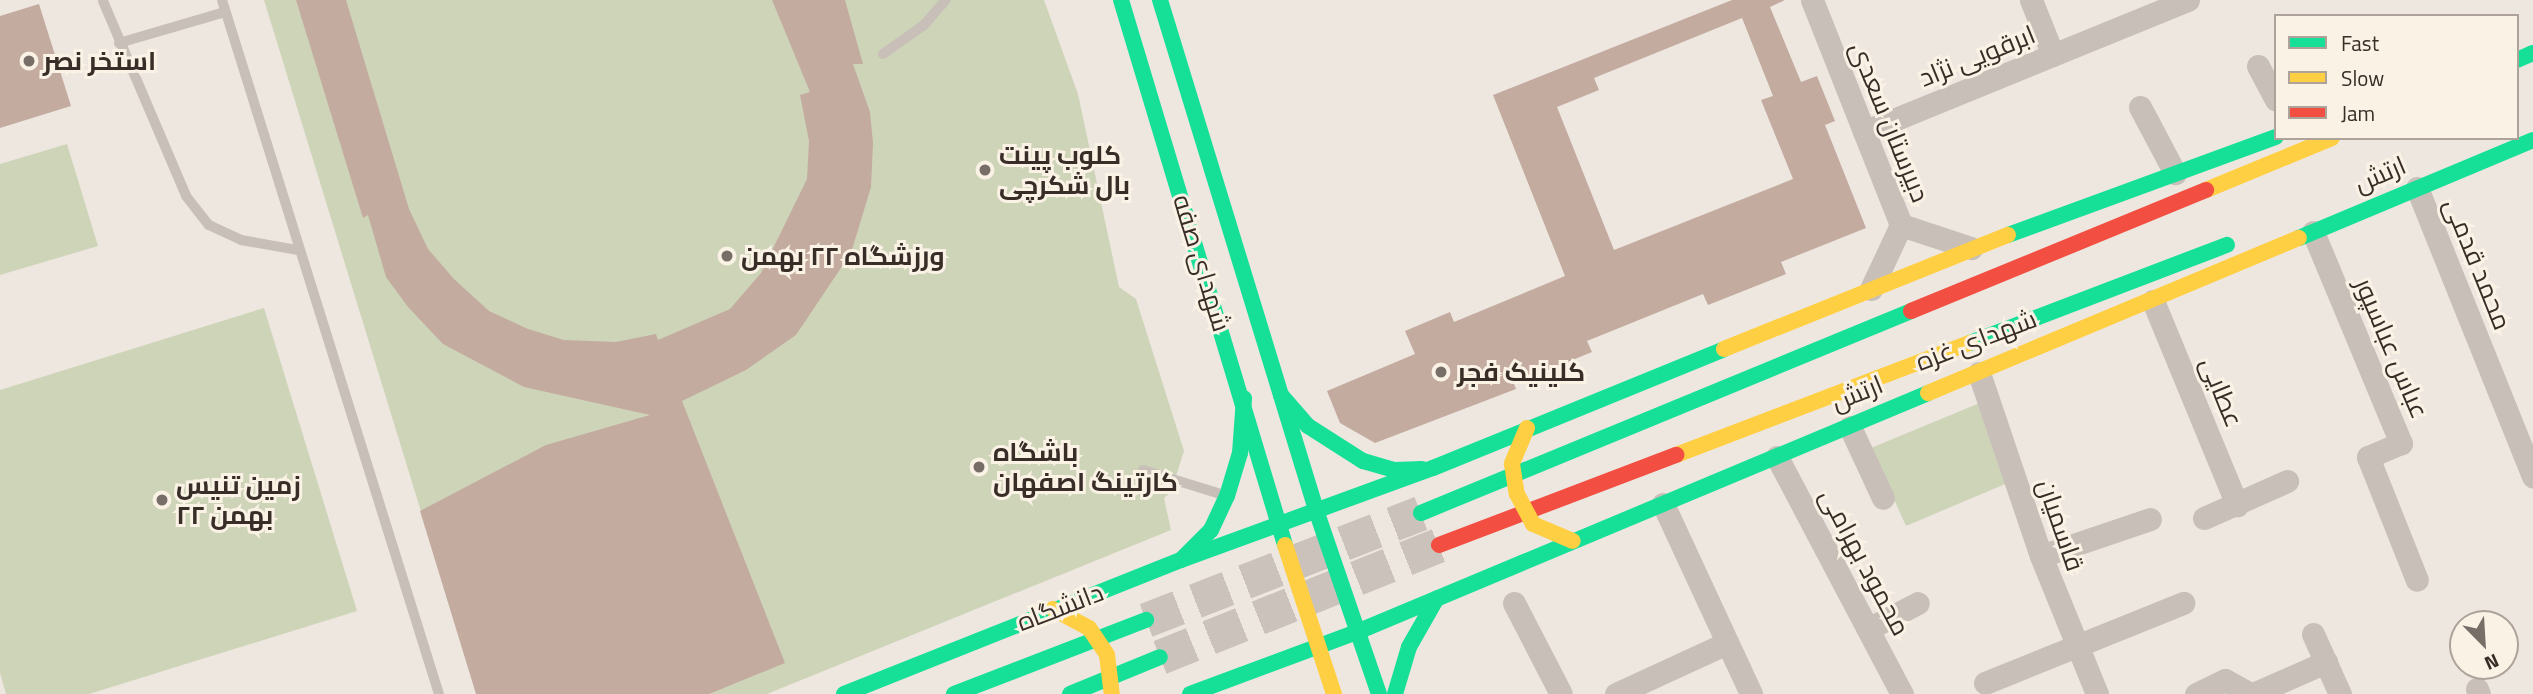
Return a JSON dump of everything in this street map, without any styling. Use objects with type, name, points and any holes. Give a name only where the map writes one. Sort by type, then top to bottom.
[{"type":"main road","name":"شهدای صفه","points":[[1121,0],[1244,398],[1297,589],[1331,688]]},
{"type":"main road","name":"شهدای صفه","points":[[1160,0],[1317,513],[1379,694]]},
{"type":"main road","points":[[1317,513],[1971,248],[2274,138]]},
{"type":"main road","name":"شهدای غزه","points":[[1421,513],[2327,140]]},
{"type":"main road","points":[[2323,209],[2510,140]]},
{"type":"main road","name":"ارتش","points":[[1317,648],[2533,140]]},
{"type":"main road","name":"شهدای غزه","points":[[1439,545],[2246,237]]},
{"type":"main road","points":[[1281,395],[1307,426],[1363,461],[1395,470],[1433,468]]},
{"type":"main road","points":[[1181,560],[1211,530],[1227,496],[1240,453],[1244,398]]},
{"type":"main road","points":[[1527,428],[1512,464],[1517,494],[1533,524],[1573,541]]},
{"type":"main road","name":"دانشگاه","points":[[844,694],[1181,560],[1317,513]]},
{"type":"main road","points":[[1395,694],[1409,647],[1437,598]]},
{"type":"main road","points":[[1053,609],[1089,628],[1107,655],[1112,694]]},
{"type":"main road","points":[[954,694],[1146,620]]},
{"type":"main road","points":[[1191,694],[1317,648]]},
{"type":"main road","points":[[1070,694],[1160,657]]},
{"type":"main road","points":[[1331,688],[1336,664],[1345,659],[1364,663],[1371,671]]},
{"type":"main road","points":[[1191,694],[1244,692]]},
{"type":"street","name":"دبیرستان سعدی","points":[[1812,0],[1901,225]]},
{"type":"street","points":[[2031,0],[2053,55]]},
{"type":"street","name":"ابرقویی نژاد","points":[[1864,132],[2188,0]]},
{"type":"street","points":[[2258,66],[2274,96]]},
{"type":"street","points":[[2140,107],[2175,173]]},
{"type":"street","name":"محمد قدمی","points":[[2417,188],[2533,477]]},
{"type":"street","points":[[1871,289],[1901,225],[1971,248]]},
{"type":"street","name":"عباس عباسپور","points":[[2313,232],[2401,443],[2368,457],[2417,580]]},
{"type":"street","name":"عطایی","points":[[2153,301],[2237,505]]},
{"type":"street","name":"قاسمیان","points":[[1979,373],[2041,556],[2096,694]]},
{"type":"street","points":[[1850,427],[1884,498]]},
{"type":"street","name":"محمود بهرامی","points":[[1777,457],[1902,694]]},
{"type":"street","points":[[2204,517],[2237,505],[2287,481]]},
{"type":"street","points":[[1662,504],[1751,694]]},
{"type":"street","points":[[2041,556],[2150,519]]},
{"type":"street","points":[[1514,603],[1561,694]]},
{"type":"street","points":[[1868,629],[1918,603]]},
{"type":"street","points":[[1985,683],[2075,643],[2183,603]]},
{"type":"street","points":[[2313,634],[2340,694]]},
{"type":"street","points":[[1616,694],[1727,643]]},
{"type":"street","points":[[2196,694],[2225,680],[2251,694],[2326,662]]},
{"type":"lane","points":[[222,0],[439,694]]},
{"type":"lane","points":[[883,54],[924,24],[946,0]]},
{"type":"lane","points":[[103,1],[186,196],[209,225],[241,240],[298,250]]},
{"type":"lane","points":[[119,43],[225,12]]},
{"type":"lane","points":[[1143,470],[1227,496]]},
{"type":"green space","name":"ورزشگاه ۲۲ بهمن","points":[[264,0],[1044,0],[1078,94],[1119,287],[1136,299],[1184,451],[1171,492],[1164,498],[1171,530],[767,694],[477,694]]},
{"type":"green space","points":[[67,144],[98,246],[0,275],[0,164]]},
{"type":"green space","name":"زمین تنیس ۲۲ بهمن","points":[[264,308],[357,611],[89,694],[6,694],[0,673],[0,390]]},
{"type":"green space","points":[[1982,402],[2010,482],[1906,526],[1871,448]]},
{"type":"building","points":[[296,0],[346,0],[409,209],[428,249],[454,279],[489,311],[528,329],[564,340],[616,342],[656,334],[658,340],[730,309],[761,273],[807,179],[809,141],[800,95],[810,92],[772,0],[845,0],[863,64],[853,64],[870,112],[873,143],[871,187],[851,253],[796,335],[746,370],[682,401],[785,663],[709,694],[476,694],[420,511],[546,445],[650,415],[524,387],[443,344],[408,307],[386,277],[368,215],[363,218]]},
{"type":"building","points":[[1732,0],[1785,0],[1770,7],[1801,82],[1817,76],[1835,121],[1825,125],[1866,228],[1781,262],[1786,274],[1708,305],[1703,294],[1587,341],[1592,352],[1514,384],[1516,389],[1375,443],[1340,423],[1327,391],[1415,354],[1405,331],[1450,312],[1454,322],[1565,276],[1493,95]],"holes":[[[1742,18],[1773,96],[1761,100],[1793,179],[1614,250],[1557,107],[1599,90],[1594,78]]]},
{"type":"building","name":"استخر نصر","points":[[39,4],[71,106],[0,128],[0,16]]},
{"type":"tunnel","points":[[1146,620],[1421,513]]},
{"type":"tunnel","points":[[1160,657],[1439,545]]},
{"type":"traffic: fast","points":[[1121,0],[1285,545]]},
{"type":"traffic: fast","points":[[1160,0],[1317,513],[1379,694]]},
{"type":"traffic: fast","points":[[2519,59],[2533,53]]},
{"type":"traffic: fast","points":[[2008,235],[2274,138]]},
{"type":"traffic: fast","points":[[2299,238],[2533,140]]},
{"type":"traffic: fast","points":[[1970,343],[2227,245]]},
{"type":"traffic: fast","points":[[1421,513],[1911,311]]},
{"type":"traffic: fast","points":[[844,694],[1181,560],[1433,468],[1724,349]]},
{"type":"traffic: fast","points":[[1190,694],[1357,632],[1928,393]]},
{"type":"traffic: fast","points":[[1281,395],[1308,426],[1363,461],[1395,470],[1422,469]]},
{"type":"traffic: fast","points":[[1182,559],[1211,530],[1227,496],[1240,453],[1244,398]]},
{"type":"traffic: fast","points":[[1395,694],[1409,647],[1437,598]]},
{"type":"traffic: fast","points":[[954,694],[1146,620]]},
{"type":"traffic: fast","points":[[1070,694],[1160,657]]},
{"type":"traffic: slow","points":[[2206,190],[2327,140]]},
{"type":"traffic: slow","points":[[1724,349],[2008,235]]},
{"type":"traffic: slow","points":[[1928,393],[2299,238]]},
{"type":"traffic: slow","points":[[1676,455],[1970,343]]},
{"type":"traffic: slow","points":[[1527,428],[1512,464],[1517,494],[1533,524],[1573,541]]},
{"type":"traffic: slow","points":[[1285,545],[1334,694]]},
{"type":"traffic: slow","points":[[1053,609],[1089,628],[1107,655],[1112,694]]},
{"type":"traffic: jam","points":[[1911,311],[2206,190]]},
{"type":"traffic: jam","points":[[1439,545],[1676,455]]},
{"type":"place","name":"استخر نصر","points":[[29,61]]},
{"type":"place","name":"کلوب پینت بال شکرچی","points":[[985,170]]},
{"type":"place","name":"ورزشگاه ۲۲ بهمن","points":[[727,256]]},
{"type":"place","name":"کلینیک فجر","points":[[1441,372]]},
{"type":"place","name":"باشگاه کارتینگ اصفهان","points":[[979,467]]},
{"type":"place","name":"زمین تنیس ۲۲ بهمن","points":[[162,500]]}]
